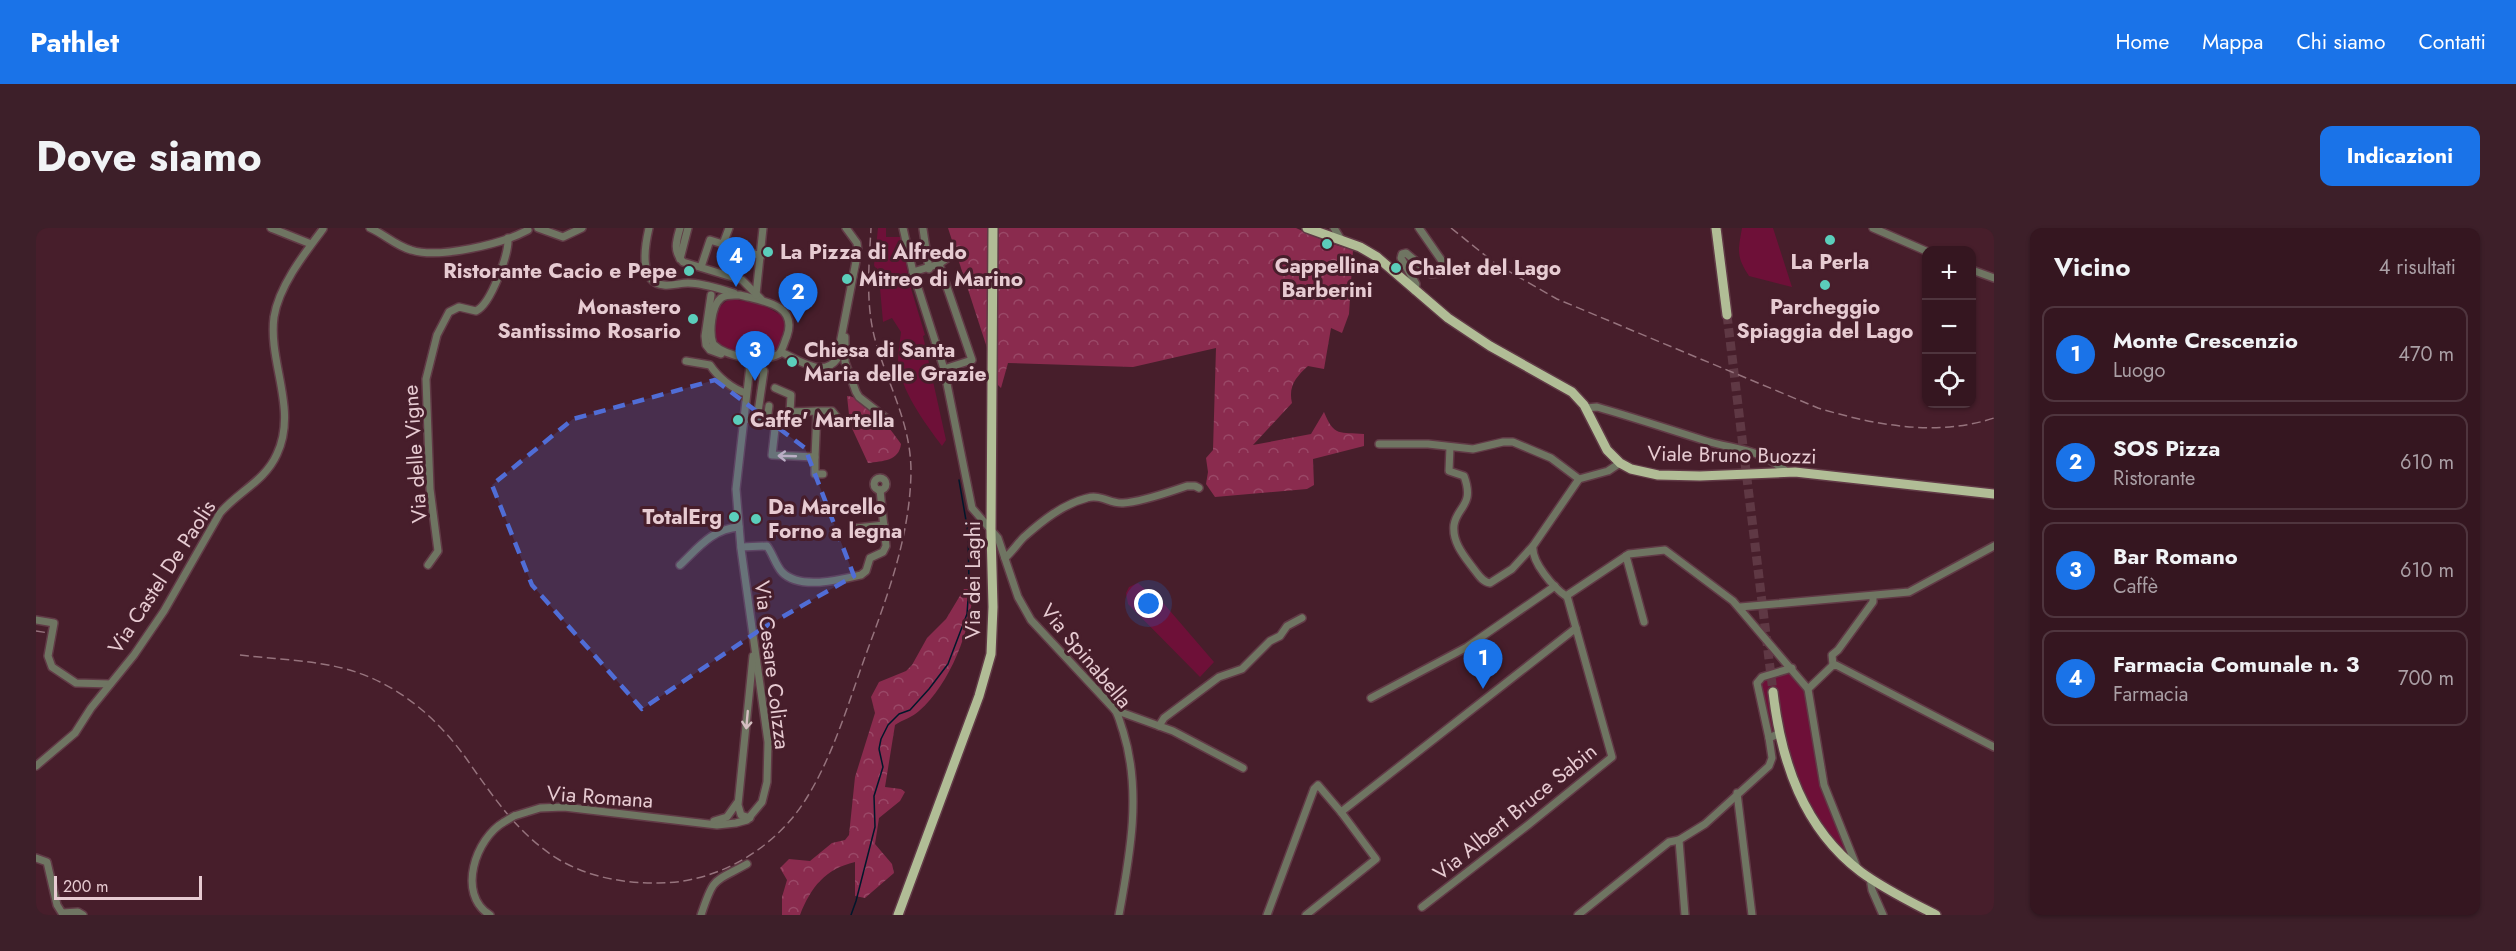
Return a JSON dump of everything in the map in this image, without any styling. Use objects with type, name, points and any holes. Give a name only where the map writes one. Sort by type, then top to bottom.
[{"type":"main road","name":"Via dei Laghi","points":[[898,915],[988,667],[993,628],[991,532],[993,228]]},
{"type":"main road","name":"Viale Bruno Buozzi","points":[[1307,228],[1377,257],[1448,318],[1490,346],[1572,392],[1586,408],[1605,446],[1620,463],[1637,471],[1658,475],[1715,476],[1786,471],[1994,494]]},
{"type":"main road","points":[[1716,228],[1727,315]]},
{"type":"main road","points":[[1773,692],[1774,736],[1811,816],[1834,847],[1858,870],[1936,915]]},
{"type":"street","points":[[271,228],[311,244]]},
{"type":"street","points":[[322,228],[329,228]]},
{"type":"street","name":"Via Castel De Paolis","points":[[36,766],[75,733],[150,632],[220,513],[234,498],[263,477],[280,449],[285,423],[274,340],[275,313],[286,286],[322,228]]},
{"type":"street","points":[[370,228],[407,249],[423,252],[451,252],[508,238],[527,230],[540,229],[563,237],[582,228]]},
{"type":"street","points":[[649,228],[645,247],[646,267],[654,282],[665,285],[690,283],[720,288],[740,295]]},
{"type":"street","points":[[680,228],[676,249],[680,259],[742,280],[756,297]]},
{"type":"street","points":[[680,259],[688,228]]},
{"type":"street","points":[[723,244],[729,228]]},
{"type":"street","points":[[756,297],[763,228]]},
{"type":"street","points":[[781,352],[818,368],[829,367],[837,359],[858,251],[857,243],[846,228]]},
{"type":"street","name":"Via Spinabella","points":[[903,228],[913,272],[944,369],[972,508],[998,538],[1015,589],[1028,615],[1119,718],[1128,750],[1132,789],[1132,836],[1119,915]]},
{"type":"street","points":[[1334,228],[1343,242]]},
{"type":"street","points":[[1415,291],[1416,284],[1401,258],[1402,254],[1406,253],[1431,274],[1440,273],[1443,266],[1419,228]]},
{"type":"street","points":[[1873,228],[1922,249]]},
{"type":"street","points":[[924,229],[929,268]]},
{"type":"street","name":"Via delle Vigne","points":[[428,565],[438,551],[430,489],[425,384],[437,335],[446,316],[453,309],[462,307],[476,311],[482,306],[499,275],[508,246],[508,238]]},
{"type":"street","points":[[701,267],[710,240],[761,256]]},
{"type":"street","points":[[913,272],[939,264],[953,254]]},
{"type":"street","points":[[939,264],[972,360],[944,369]]},
{"type":"street","points":[[1976,272],[1994,278]]},
{"type":"street","points":[[711,295],[705,332],[707,347],[714,352],[751,358],[772,357],[781,352],[789,329],[788,318],[782,310],[756,297],[724,296],[718,301],[712,319],[713,344],[723,351],[751,358]]},
{"type":"street","points":[[843,329],[845,332],[845,362],[856,392],[859,397],[886,418]]},
{"type":"street","name":"Via Cesare Colizza","points":[[750,818],[762,802],[768,774],[767,735],[741,547],[736,489],[742,419],[751,358]]},
{"type":"street","points":[[686,361],[710,365],[717,375],[737,390],[746,393]]},
{"type":"street","points":[[757,419],[764,371]]},
{"type":"street","points":[[776,388],[791,395],[790,412]]},
{"type":"street","points":[[767,420],[769,406]]},
{"type":"street","points":[[1586,408],[1597,407],[1675,429],[1699,439],[1755,452],[1786,471]]},
{"type":"street","points":[[817,411],[815,474],[823,474]]},
{"type":"street","points":[[742,419],[776,420],[790,412],[832,411],[839,420]]},
{"type":"street","points":[[776,420],[772,455],[815,457]]},
{"type":"street","points":[[1379,444],[1478,449],[1503,442],[1513,442],[1551,458],[1579,479]]},
{"type":"street","points":[[1450,447],[1449,471],[1464,476],[1467,496],[1465,506],[1454,523],[1457,543],[1482,580],[1491,583],[1506,574],[1534,545],[1579,479],[1606,472],[1620,463]]},
{"type":"street","points":[[1005,558],[1017,548],[1025,536],[1050,516],[1076,501],[1090,497],[1104,497],[1123,503],[1187,486],[1199,488]]},
{"type":"street","name":"Via Cesare Colizza","points":[[741,547],[767,546],[783,573],[798,580],[810,581],[865,573],[870,558],[883,552],[886,548],[880,490]]},
{"type":"street","points":[[856,528],[884,525]]},
{"type":"street","points":[[680,565],[707,539],[727,528],[739,527]]},
{"type":"street","points":[[1534,545],[1534,556],[1555,586],[1567,596],[1626,556],[1665,550],[1721,590],[1740,607],[1808,689],[1824,785],[1858,870]]},
{"type":"street","points":[[1740,607],[1873,596],[1916,590],[1994,546]]},
{"type":"street","points":[[1626,556],[1644,622]]},
{"type":"street","points":[[1371,698],[1467,647],[1555,586]]},
{"type":"street","name":"Via Albert Bruce Sabin","points":[[1422,907],[1612,757],[1567,596]]},
{"type":"street","points":[[1833,665],[1832,655],[1873,602],[1873,596]]},
{"type":"street","points":[[1158,726],[1164,718],[1219,677],[1242,669],[1270,641],[1280,636],[1287,626],[1302,618]]},
{"type":"street","points":[[36,620],[54,622],[48,660],[54,669],[77,683],[110,684]]},
{"type":"street","points":[[1341,812],[1576,628]]},
{"type":"street","points":[[750,818],[741,816],[738,801],[753,641]]},
{"type":"street","points":[[1808,689],[1833,665]]},
{"type":"street","points":[[1833,665],[1994,747]]},
{"type":"street","points":[[1578,915],[1670,842],[1679,840],[1707,823],[1770,765],[1774,736],[1757,682],[1762,677],[1792,668]]},
{"type":"street","points":[[750,683],[757,683],[761,689]]},
{"type":"street","points":[[1114,710],[1158,726],[1243,768]]},
{"type":"street","points":[[1267,915],[1316,786],[1321,786],[1375,855],[1376,860],[1306,915]]},
{"type":"street","points":[[1737,793],[1752,915]]},
{"type":"street","name":"Via Romana","points":[[698,822],[726,818],[738,801]]},
{"type":"street","name":"Via Romana","points":[[490,915],[483,909],[476,896],[474,866],[477,853],[487,835],[514,816],[540,808],[564,807],[729,824],[750,818]]},
{"type":"street","points":[[1679,840],[1685,915]]},
{"type":"street","points":[[36,858],[47,862],[60,910],[65,914],[78,912],[83,915]]},
{"type":"street","points":[[701,915],[717,879],[747,864]]},
{"type":"street","points":[[1870,878],[1871,887],[1883,915]]},
{"type":"highlighted area","points":[[715,380],[805,448],[854,576],[763,628],[642,709],[532,585],[492,485],[573,419]]},
{"type":"shaded area","points":[[878,228],[886,228],[886,237],[901,237],[910,285],[925,335],[923,336],[946,440],[942,446],[914,406],[903,383],[898,361],[901,332],[892,318],[883,322],[879,277],[874,265]]},
{"type":"shaded area","points":[[1742,228],[1773,228],[1792,287],[1749,276],[1739,253]]},
{"type":"shaded area","points":[[732,299],[761,304],[781,315],[785,331],[781,343],[775,350],[762,354],[745,353],[715,342],[713,329],[715,316],[721,305]]},
{"type":"shaded area","points":[[1138,583],[1151,595],[1158,597],[1214,662],[1200,677],[1128,604],[1126,593],[1129,587]]},
{"type":"shaded area","points":[[1789,672],[1805,691],[1822,786],[1852,859],[1820,824],[1809,804],[1790,760],[1770,692],[1773,732],[1770,734],[1760,681]]},
{"type":"green space","points":[[948,228],[990,228],[989,354]]},
{"type":"green space","points":[[998,228],[1296,228],[1329,243],[1353,250],[1349,314],[1342,333],[1331,328],[1324,369],[1308,366],[1300,374],[1292,387],[1292,403],[1253,445],[1311,434],[1324,412],[1331,426],[1339,432],[1364,434],[1364,446],[1313,459],[1314,485],[1307,489],[1215,497],[1206,484],[1208,472],[1206,458],[1213,450],[1216,348],[1133,367],[1008,363],[1001,388],[996,383]]},
{"type":"green space","points":[[847,396],[870,407],[891,430],[901,444],[900,450],[894,457],[885,461],[868,463],[850,424]]},
{"type":"green space","points":[[964,589],[973,589],[968,622],[949,671],[930,700],[919,711],[895,725],[885,787],[901,789],[905,792],[900,801],[879,818],[875,844],[892,864],[894,873],[865,898],[855,896],[855,862],[844,865],[827,874],[820,881],[809,896],[800,915],[782,915],[782,897],[787,880],[780,868],[789,859],[810,861],[832,843],[845,840],[849,835],[855,777],[875,713],[871,697],[879,682],[906,671],[912,665],[927,638],[946,619]]},
{"type":"waterway","points":[[851,915],[875,827],[874,796],[883,767],[879,749],[881,739],[888,725],[899,714],[910,710],[948,664],[967,614],[968,532],[959,480]]},
{"type":"tunnel","points":[[1727,315],[1773,692]]},
{"type":"railway","points":[[240,655],[330,665],[361,674],[397,692],[443,730],[498,802],[531,839],[558,859],[593,875],[631,882],[678,882],[722,870],[761,848],[793,817],[806,799],[832,748],[889,589],[902,543],[910,496],[910,454],[903,422],[876,343],[870,314],[871,228]]},
{"type":"railway","points":[[1451,228],[1496,264],[1557,299],[1818,408],[1883,424],[1928,428],[1972,424],[1994,418]]},
{"type":"railway","points":[[36,631],[49,633]]},
{"type":"place","name":"La Perla","points":[[1830,240]]},
{"type":"place","name":"Cappellina Barberini","points":[[1327,244]]},
{"type":"place","name":"La Pizza di Alfredo","points":[[768,252]]},
{"type":"place","name":"Chalet del Lago","points":[[1396,268]]},
{"type":"place","name":"Ristorante Cacio e Pepe","points":[[689,271]]},
{"type":"place","name":"Mitreo di Marino","points":[[847,279]]},
{"type":"place","name":"Parcheggio Spiaggia del Lago","points":[[1825,285]]},
{"type":"place","name":"Farmacia Comunale n. 3","points":[[736,287]]},
{"type":"place","name":"Monastero Santissimo Rosario","points":[[693,319]]},
{"type":"place","name":"SOS Pizza","points":[[798,323]]},
{"type":"place","name":"Chiesa di Santa Maria delle Grazie","points":[[792,362]]},
{"type":"place","name":"Bar Romano","points":[[755,381]]},
{"type":"place","name":"Caffe' Martella","points":[[738,420]]},
{"type":"place","name":"TotalErg","points":[[734,517]]},
{"type":"place","name":"Da Marcello Forno a legna","points":[[756,519]]},
{"type":"place","name":"Monte Crescenzio","points":[[1483,689]]}]
